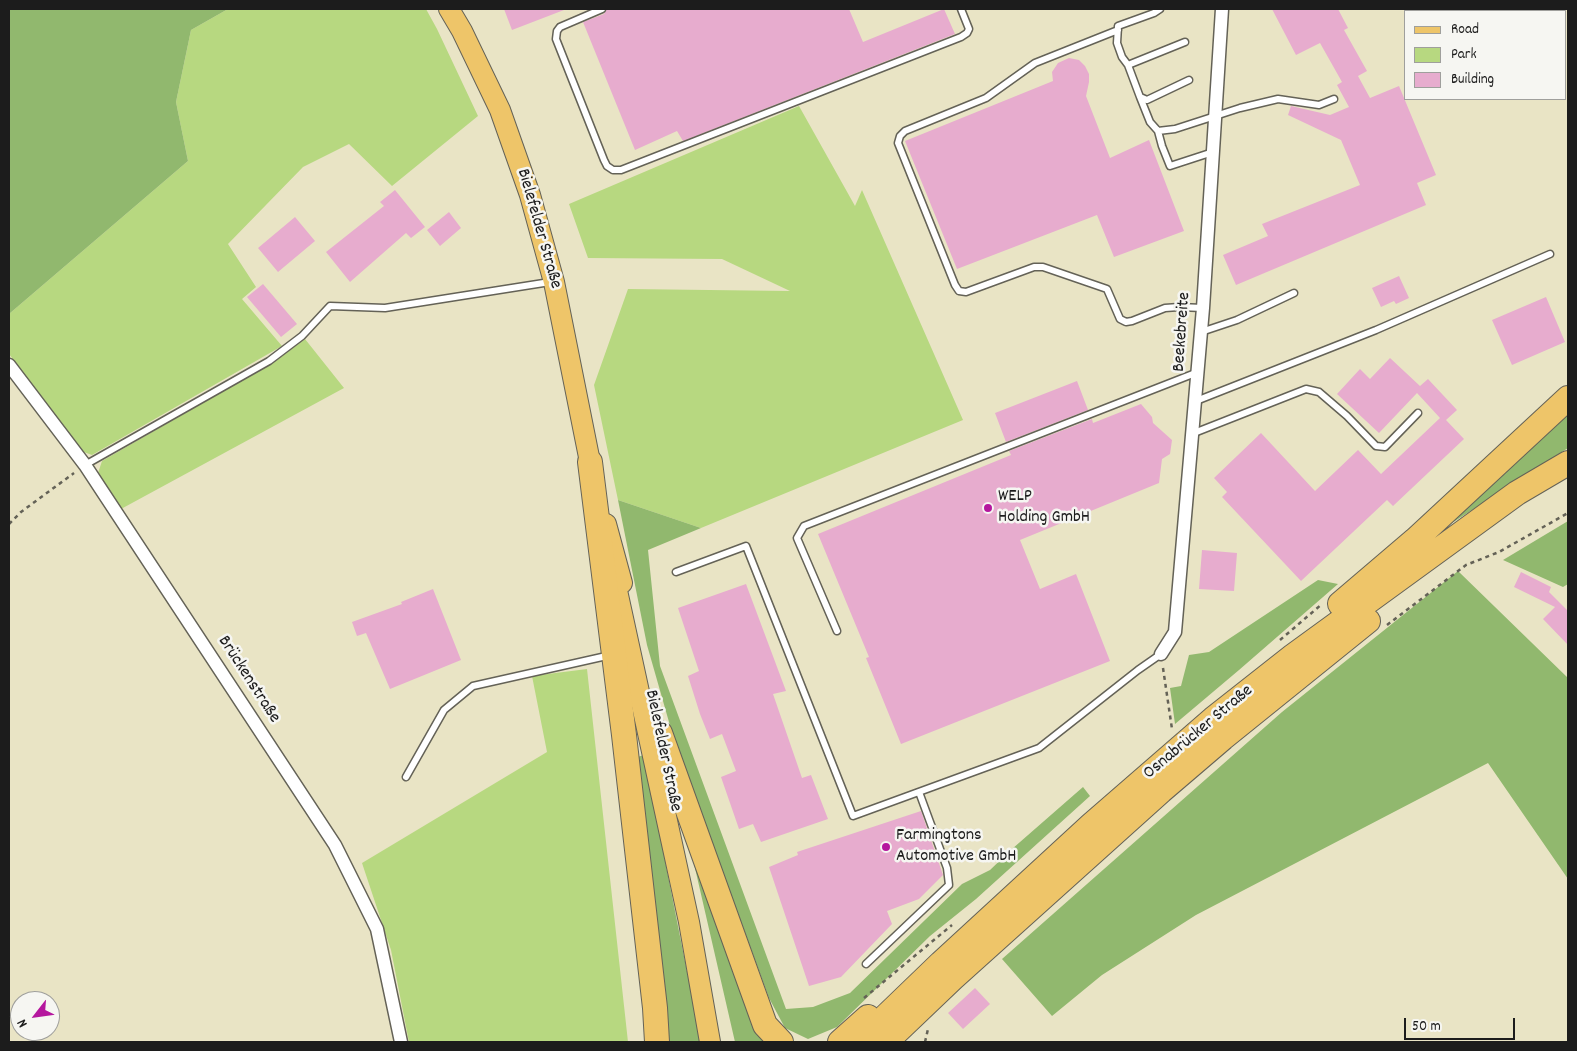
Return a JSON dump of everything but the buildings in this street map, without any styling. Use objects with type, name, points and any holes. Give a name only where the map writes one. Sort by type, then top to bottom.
[{"type":"highway","points":[[1213,719],[1318,622],[1415,540],[1568,398]]},
{"type":"highway","points":[[590,462],[656,1008],[657,1042]]},
{"type":"highway","name":"Osnabrücker Straße","points":[[860,1042],[1091,824],[1213,719],[1293,656],[1509,499],[1568,462]]},
{"type":"highway","name":"Osnabrücker Straße","points":[[893,1038],[953,978],[1223,738],[1339,643],[1442,563],[1568,480]]},
{"type":"highway","points":[[660,733],[765,1025],[781,1042]]},
{"type":"highway","points":[[840,1042],[871,1014],[903,1000]]},
{"type":"main road","name":"Bielefelder Straße","points":[[449,9],[462,31],[500,110],[530,195],[554,282],[590,462],[689,922],[710,1042]]},
{"type":"main road","name":"Bielefelder Straße","points":[[590,462],[660,733],[720,1042]]},
{"type":"street","name":"Beekebreite","points":[[1161,654],[1175,632],[1194,432],[1222,9]]},
{"type":"street","name":"Brückenstraße","points":[[9,365],[85,465],[335,845],[377,929],[401,1042]]},
{"type":"lane","points":[[602,9],[565,24],[557,31],[556,39],[604,160],[607,166],[613,170],[621,170],[961,37],[968,33],[969,29],[961,9]]},
{"type":"lane","points":[[1160,9],[1118,26],[1117,43],[1122,57],[1128,65],[1150,122],[1158,131],[1170,166],[1213,152]]},
{"type":"lane","points":[[1118,30],[1035,63],[986,98],[905,131],[900,136],[898,143],[955,286],[959,291],[966,292],[1034,267],[1043,267],[1106,289],[1120,319],[1126,322],[1165,308],[1179,306],[1203,308]]},
{"type":"lane","points":[[1128,65],[1185,42]]},
{"type":"lane","points":[[1140,97],[1147,100],[1189,80]]},
{"type":"lane","points":[[1158,131],[1175,129],[1240,108],[1278,99],[1319,105],[1334,99]]},
{"type":"lane","points":[[1196,401],[1376,330],[1550,254]]},
{"type":"lane","points":[[85,465],[269,361],[302,336],[330,306],[385,308],[554,282]]},
{"type":"lane","points":[[1201,332],[1237,320],[1294,293]]},
{"type":"lane","points":[[837,632],[797,538],[804,526],[1198,372]]},
{"type":"lane","points":[[1194,432],[1306,389],[1319,392],[1347,416],[1376,446],[1384,447],[1418,413]]},
{"type":"lane","points":[[676,572],[746,546],[853,816],[1039,748],[1161,654]]},
{"type":"lane","points":[[406,777],[444,710],[473,686],[614,654]]},
{"type":"lane","points":[[866,964],[949,885],[947,868],[919,792]]},
{"type":"path","points":[[9,524],[21,512],[85,465]]},
{"type":"path","points":[[1387,625],[1466,565],[1499,552],[1568,513]]},
{"type":"path","points":[[1161,654],[1171,726],[1174,735]]},
{"type":"path","points":[[925,1042],[929,1023]]},
{"type":"green space","points":[[9,9],[228,9],[191,30],[176,102],[188,161],[9,314]]},
{"type":"green space","points":[[228,9],[426,9],[478,116],[392,186],[349,144],[303,167],[228,244],[256,287],[242,299],[282,346],[92,455],[81,451],[9,354],[9,314],[188,161],[176,102],[191,30]]},
{"type":"green space","points":[[799,106],[855,206],[862,190],[963,420],[701,528],[618,500],[594,385],[628,289],[790,291],[722,259],[588,258],[569,204]]},
{"type":"green space","points":[[305,339],[344,388],[121,509],[98,473],[102,461],[277,360]]},
{"type":"green space","points":[[1568,411],[1568,448],[1441,530]]},
{"type":"green space","points":[[618,500],[701,528],[648,550],[660,666],[786,1009],[813,1007],[850,993],[962,884],[990,870],[1083,787],[1090,796],[976,899],[930,936],[837,1027],[808,1039],[785,1028],[769,998],[673,736],[647,645]]},
{"type":"green space","points":[[1568,521],[1568,584],[1563,587],[1503,560]]},
{"type":"green space","points":[[1458,571],[1568,678],[1568,879],[1488,763],[1196,915],[1102,975],[1052,1016],[1002,959],[1282,712]]},
{"type":"green space","points":[[1318,580],[1338,584],[1175,724],[1170,688],[1181,686],[1189,655],[1209,652]]},
{"type":"green space","points":[[587,669],[628,1042],[409,1042],[391,950],[362,863],[547,752],[532,676]]},
{"type":"green space","points":[[644,755],[701,1042],[665,1042],[634,758]]},
{"type":"green space","points":[[686,829],[769,1042],[735,1042]]},
{"type":"place","name":"WELP Holding GmbH","points":[[988,508]]},
{"type":"place","name":"Farmingtons Automotive GmbH","points":[[886,847]]}]
